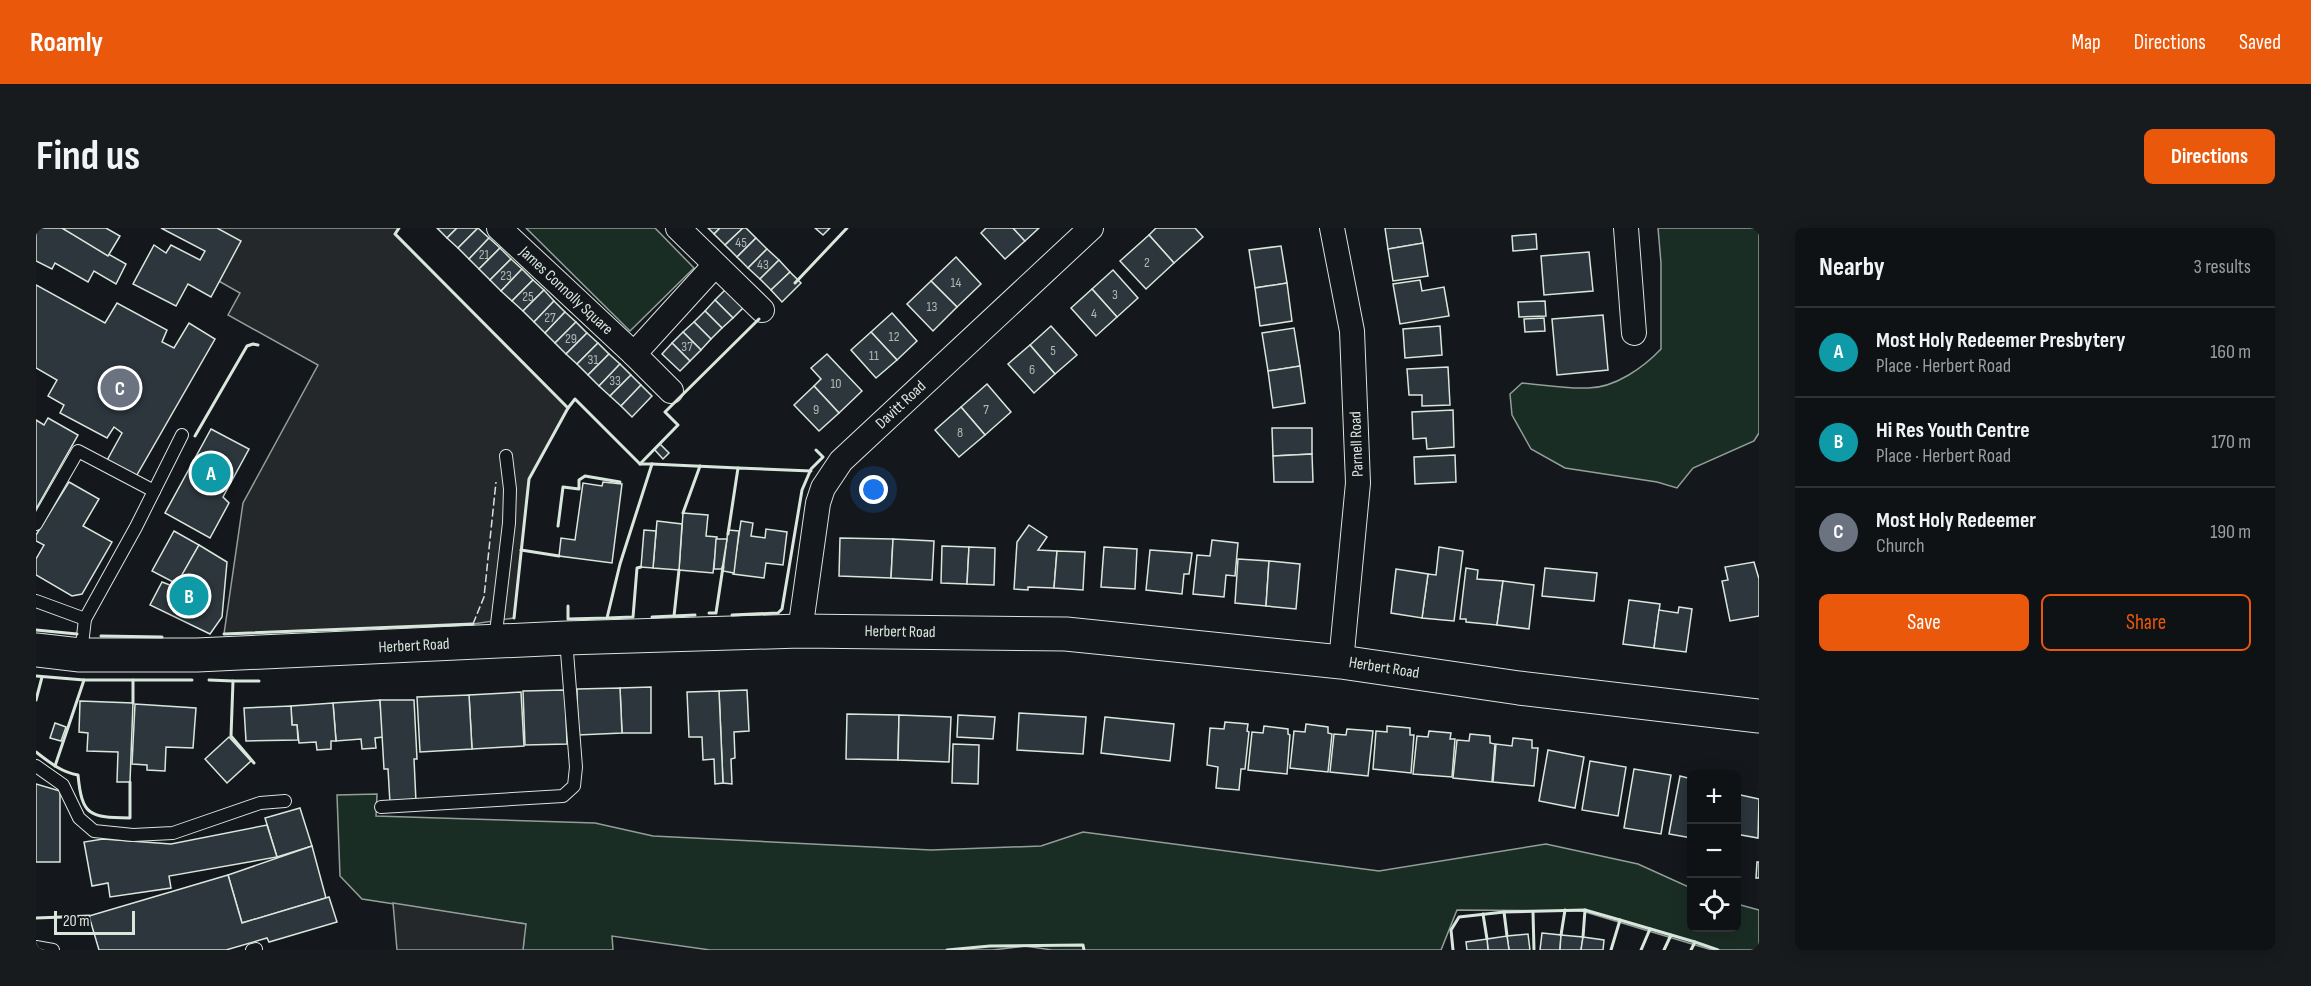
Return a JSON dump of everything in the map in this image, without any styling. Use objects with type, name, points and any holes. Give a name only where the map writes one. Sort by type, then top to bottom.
[{"type":"street","name":"James Connolly Square","points":[[499,228],[671,391]]},
{"type":"street","points":[[678,228],[762,310]]},
{"type":"street","name":"Davitt Road","points":[[800,631],[818,502],[823,488],[841,461],[1091,228]]},
{"type":"street","name":"Parnell Road","points":[[1332,228],[1352,331],[1358,483],[1341,662]]},
{"type":"street","points":[[1626,228],[1634,333]]},
{"type":"street","points":[[634,354],[715,265]]},
{"type":"street","name":"Herbert Road","points":[[36,650],[80,655],[197,655],[566,638],[800,631],[1066,634],[1341,662],[1519,688],[1759,716]]},
{"type":"lane","points":[[80,655],[85,619],[182,435]]},
{"type":"lane","points":[[36,524],[78,451],[154,491]]},
{"type":"lane","points":[[494,642],[509,523],[510,489],[506,456]]},
{"type":"lane","points":[[36,601],[85,619]]},
{"type":"lane","points":[[381,807],[563,796],[574,786],[576,767],[566,638]]},
{"type":"lane","points":[[36,766],[63,785],[79,818],[94,831],[133,835],[173,833],[260,803],[285,801]]},
{"type":"lane","points":[[36,946],[53,950]]},
{"type":"green space","points":[[526,228],[655,228],[694,268],[630,331]]},
{"type":"green space","points":[[1658,228],[1759,228],[1759,433],[1754,441],[1693,468],[1677,488],[1657,482],[1565,468],[1531,449],[1512,415],[1510,394],[1522,383],[1580,388],[1598,387],[1618,380],[1638,369],[1661,349],[1661,263]]},
{"type":"green space","points":[[377,794],[376,816],[595,823],[653,836],[931,850],[1041,846],[1083,832],[1379,871],[1546,844],[1638,864],[1687,886],[1687,932],[1741,932],[1741,905],[1759,910],[1759,950],[1712,950],[1582,911],[1457,910],[1441,950],[1052,950],[1025,946],[993,950],[710,950],[612,936],[613,950],[523,950],[525,924],[362,899],[340,876],[337,795]]},
{"type":"shaded area","points":[[217,228],[399,228],[396,234],[568,408],[529,479],[514,618],[473,624],[224,634],[243,503],[318,365],[228,315],[240,293],[217,280],[215,233]]},
{"type":"shaded area","points":[[393,903],[526,924],[523,950],[397,950]]},
{"type":"building","points":[[36,228],[62,228],[126,264],[116,284],[94,271],[88,282],[55,263],[52,269],[36,261]]},
{"type":"building","points":[[62,228],[106,228],[120,236],[108,256]]},
{"type":"building","points":[[161,228],[217,228],[241,241],[211,297],[188,284],[176,306],[133,284],[154,245],[166,253],[171,245],[200,260],[205,251]]},
{"type":"building","points":[[437,228],[457,228],[447,238]]},
{"type":"building","points":[[457,228],[478,228],[458,248],[447,238]]},
{"type":"building","points":[[478,228],[489,238],[469,259],[458,248]]},
{"type":"building","points":[[708,228],[720,228],[714,234]]},
{"type":"building","points":[[720,228],[743,228],[725,245],[714,234]]},
{"type":"building","points":[[743,228],[746,228],[756,238],[737,257],[725,245]]},
{"type":"building","points":[[815,228],[830,228],[823,235]]},
{"type":"building","points":[[986,228],[1013,228],[1025,241],[1005,259],[981,233]]},
{"type":"building","points":[[1013,228],[1039,228],[1025,241]]},
{"type":"building","points":[[1156,228],[1195,228],[1203,237],[1174,263],[1149,235]]},
{"type":"building","points":[[1385,228],[1420,228],[1423,243],[1388,249]]},
{"type":"building","points":[[1536,234],[1537,249],[1513,251],[1512,236]]},
{"type":"building","points":[[1149,235],[1174,263],[1146,289],[1120,261]]},
{"type":"building","points":[[489,238],[500,248],[479,269],[469,259]]},
{"type":"building","points":[[756,238],[767,249],[748,268],[737,257]]},
{"type":"building","points":[[1423,243],[1428,276],[1393,281],[1388,249]]},
{"type":"building","points":[[1281,246],[1287,283],[1255,288],[1249,250]]},
{"type":"building","points":[[500,248],[511,259],[490,280],[479,269]]},
{"type":"building","points":[[767,249],[779,260],[760,279],[748,268]]},
{"type":"building","points":[[1589,252],[1593,291],[1544,295],[1541,256]]},
{"type":"building","points":[[956,257],[981,284],[957,307],[931,281]]},
{"type":"building","points":[[511,259],[522,269],[501,291],[490,280]]},
{"type":"building","points":[[779,260],[790,272],[771,290],[760,279]]},
{"type":"building","points":[[522,269],[533,280],[512,301],[501,291]]},
{"type":"building","points":[[1113,270],[1138,298],[1117,317],[1092,289]]},
{"type":"building","points":[[790,272],[801,283],[782,302],[771,290]]},
{"type":"building","points":[[533,280],[544,290],[523,311],[512,301]]},
{"type":"building","points":[[1420,280],[1422,291],[1444,287],[1449,316],[1400,324],[1393,284]]},
{"type":"building","points":[[931,281],[957,307],[933,331],[907,304]]},
{"type":"building","points":[[1287,283],[1292,321],[1260,326],[1255,288]]},
{"type":"building","points":[[36,285],[105,323],[117,303],[167,330],[162,342],[174,348],[189,323],[215,339],[134,480],[105,464],[122,433],[114,427],[107,438],[60,413],[64,405],[48,396],[57,380],[36,368]]},
{"type":"building","points":[[726,289],[744,307],[733,318],[715,300]]},
{"type":"building","points":[[1092,289],[1117,317],[1096,336],[1071,308]]},
{"type":"building","points":[[544,290],[554,301],[534,322],[523,311]]},
{"type":"building","points":[[715,300],[733,318],[722,328],[705,311]]},
{"type":"building","points":[[554,301],[565,312],[545,333],[534,322]]},
{"type":"building","points":[[1545,301],[1546,316],[1519,317],[1518,302]]},
{"type":"building","points":[[705,311],[722,328],[711,339],[694,322]]},
{"type":"building","points":[[565,312],[576,322],[555,343],[545,333]]},
{"type":"building","points":[[892,313],[917,341],[897,360],[871,332]]},
{"type":"building","points":[[1603,315],[1608,370],[1557,375],[1552,319]]},
{"type":"building","points":[[1544,318],[1545,331],[1525,332],[1524,319]]},
{"type":"building","points":[[576,322],[587,333],[566,354],[555,343]]},
{"type":"building","points":[[694,322],[711,339],[701,350],[683,332]]},
{"type":"building","points":[[1051,326],[1077,355],[1055,374],[1030,345]]},
{"type":"building","points":[[1440,326],[1442,355],[1405,358],[1403,329]]},
{"type":"building","points":[[1294,328],[1300,366],[1268,371],[1262,333]]},
{"type":"building","points":[[683,332],[701,350],[690,361],[672,343]]},
{"type":"building","points":[[871,332],[897,360],[876,378],[851,350]]},
{"type":"building","points":[[587,333],[598,343],[577,364],[566,354]]},
{"type":"building","points":[[598,343],[609,354],[588,375],[577,364]]},
{"type":"building","points":[[672,343],[690,361],[680,371],[662,354]]},
{"type":"building","points":[[1030,345],[1055,374],[1034,393],[1008,364]]},
{"type":"building","points":[[609,354],[620,364],[599,386],[588,375]]},
{"type":"building","points":[[827,354],[862,391],[839,413],[814,386],[821,379],[811,368]]},
{"type":"building","points":[[620,364],[631,375],[610,396],[599,386]]},
{"type":"building","points":[[1300,366],[1305,403],[1273,408],[1268,371]]},
{"type":"building","points":[[1448,367],[1450,405],[1422,406],[1422,395],[1409,395],[1407,369]]},
{"type":"building","points":[[631,375],[641,385],[621,406],[610,396]]},
{"type":"building","points":[[987,384],[1011,412],[985,435],[961,407]]},
{"type":"building","points":[[641,385],[652,396],[632,417],[621,406]]},
{"type":"building","points":[[814,386],[839,413],[819,431],[794,405]]},
{"type":"building","points":[[961,407],[985,435],[959,457],[935,430]]},
{"type":"building","points":[[1453,410],[1454,447],[1427,449],[1426,438],[1413,439],[1412,412]]},
{"type":"building","points":[[48,418],[78,435],[36,509],[36,420],[44,425]]},
{"type":"building","points":[[1272,428],[1312,428],[1312,454],[1273,456]]},
{"type":"building","points":[[211,429],[249,449],[223,497],[229,503],[210,538],[165,513]]},
{"type":"building","points":[[660,444],[669,453],[663,459],[654,449]]},
{"type":"building","points":[[1312,454],[1313,482],[1274,482],[1273,456]]},
{"type":"building","points":[[1455,455],[1456,482],[1415,484],[1414,457]]},
{"type":"building","points":[[69,482],[99,499],[83,526],[112,542],[82,594],[72,596],[36,575],[36,559],[44,545],[36,541],[36,535]]},
{"type":"building","points":[[603,482],[622,484],[612,563],[559,556],[561,538],[575,540],[583,483],[602,486]]},
{"type":"building","points":[[683,513],[708,515],[706,536],[717,537],[713,573],[679,570]]},
{"type":"building","points":[[657,521],[682,524],[679,570],[653,568]]},
{"type":"building","points":[[741,521],[753,523],[751,536],[765,538],[766,529],[787,532],[783,565],[766,563],[764,578],[733,574]]},
{"type":"building","points":[[1029,525],[1047,537],[1038,550],[1057,551],[1054,588],[1014,589],[1017,542]]},
{"type":"building","points":[[644,530],[656,531],[653,568],[641,567]]},
{"type":"building","points":[[728,530],[739,531],[734,573],[723,571]]},
{"type":"building","points":[[174,531],[199,545],[177,584],[152,571]]},
{"type":"building","points":[[840,538],[893,539],[891,578],[839,576]]},
{"type":"building","points":[[716,539],[727,539],[722,569],[714,569]]},
{"type":"building","points":[[893,539],[934,541],[932,580],[891,578]]},
{"type":"building","points":[[1212,540],[1238,543],[1235,576],[1226,575],[1224,597],[1193,594],[1197,555],[1210,556]]},
{"type":"building","points":[[199,545],[227,562],[222,617],[210,634],[150,605],[162,582],[175,587]]},
{"type":"building","points":[[942,546],[969,547],[967,584],[941,583]]},
{"type":"building","points":[[969,547],[995,548],[994,585],[967,584]]},
{"type":"building","points":[[1104,547],[1137,549],[1135,589],[1101,587]]},
{"type":"building","points":[[1439,547],[1463,551],[1454,621],[1422,618],[1428,574],[1436,575]]},
{"type":"building","points":[[1150,550],[1192,553],[1189,574],[1184,574],[1182,594],[1146,590]]},
{"type":"building","points":[[1057,551],[1085,552],[1083,590],[1054,588]]},
{"type":"building","points":[[1238,559],[1269,561],[1266,606],[1235,603]]},
{"type":"building","points":[[1269,561],[1300,564],[1296,609],[1266,606]]},
{"type":"building","points":[[1754,562],[1759,579],[1759,616],[1730,621],[1722,581],[1728,580],[1725,567]]},
{"type":"building","points":[[1466,568],[1478,570],[1477,579],[1503,581],[1497,625],[1466,622],[1466,619],[1460,619]]},
{"type":"building","points":[[1545,568],[1597,573],[1594,601],[1542,596]]},
{"type":"building","points":[[1396,569],[1428,574],[1422,618],[1391,613]]},
{"type":"building","points":[[1503,581],[1534,585],[1529,629],[1497,625]]},
{"type":"building","points":[[1629,600],[1660,604],[1654,648],[1623,644]]},
{"type":"building","points":[[1679,607],[1692,609],[1686,652],[1654,648],[1659,610],[1678,613]]},
{"type":"building","points":[[651,687],[651,733],[622,733],[620,688]]},
{"type":"building","points":[[620,688],[622,733],[578,735],[577,689]]},
{"type":"building","points":[[565,690],[567,744],[525,745],[523,691]]},
{"type":"building","points":[[747,690],[749,731],[734,732],[735,758],[731,759],[732,784],[723,783],[719,691]]},
{"type":"building","points":[[719,691],[723,783],[715,784],[714,759],[703,760],[702,737],[689,737],[687,692]]},
{"type":"building","points":[[521,692],[524,746],[472,749],[469,695]]},
{"type":"building","points":[[469,695],[472,749],[420,752],[417,697]]},
{"type":"building","points":[[380,700],[383,737],[375,738],[376,748],[362,749],[361,739],[336,741],[333,703]]},
{"type":"building","points":[[380,700],[414,700],[417,759],[414,759],[416,802],[390,803],[388,769],[384,769]]},
{"type":"building","points":[[80,701],[133,703],[130,782],[117,782],[118,752],[87,751],[88,733],[79,732]]},
{"type":"building","points":[[333,703],[336,741],[331,741],[331,749],[317,750],[316,742],[299,743],[297,725],[292,725],[291,706]]},
{"type":"building","points":[[135,704],[196,708],[193,748],[166,747],[165,771],[147,770],[147,765],[132,764]]},
{"type":"building","points":[[291,706],[292,725],[297,725],[298,740],[246,741],[244,708]]},
{"type":"building","points":[[1019,713],[1086,717],[1083,754],[1017,750]]},
{"type":"building","points":[[847,714],[899,715],[898,760],[846,759]]},
{"type":"building","points":[[899,715],[951,717],[949,762],[898,760]]},
{"type":"building","points":[[958,715],[995,717],[993,739],[957,737]]},
{"type":"building","points":[[1105,717],[1174,724],[1170,761],[1101,753]]},
{"type":"building","points":[[1225,722],[1248,724],[1245,769],[1241,769],[1239,790],[1216,788],[1218,767],[1207,765],[1210,728],[1224,729]]},
{"type":"building","points":[[55,723],[66,727],[61,741],[50,738]]},
{"type":"building","points":[[1306,724],[1328,727],[1328,733],[1332,734],[1328,772],[1290,768],[1294,731],[1305,732]]},
{"type":"building","points":[[1264,726],[1288,729],[1290,735],[1287,774],[1248,770],[1252,732],[1263,733]]},
{"type":"building","points":[[1387,726],[1410,728],[1410,735],[1414,735],[1411,773],[1373,769],[1376,731],[1387,732]]},
{"type":"building","points":[[1347,729],[1373,731],[1368,776],[1330,772],[1334,734],[1346,735]]},
{"type":"building","points":[[1429,731],[1451,733],[1450,739],[1455,739],[1452,777],[1413,774],[1417,736],[1428,737]]},
{"type":"building","points":[[1470,734],[1490,736],[1490,743],[1495,744],[1492,782],[1453,778],[1457,740],[1469,741]]},
{"type":"building","points":[[229,737],[251,761],[227,783],[205,759]]},
{"type":"building","points":[[1513,738],[1532,740],[1532,748],[1538,748],[1534,786],[1493,782],[1496,744],[1512,746]]},
{"type":"building","points":[[953,744],[979,745],[978,784],[952,783]]},
{"type":"building","points":[[1548,750],[1584,757],[1575,808],[1539,801]]},
{"type":"building","points":[[1590,761],[1626,767],[1618,816],[1582,810]]},
{"type":"building","points":[[1634,769],[1671,775],[1661,834],[1624,828]]},
{"type":"building","points":[[1680,776],[1687,778],[1687,837],[1669,834]]},
{"type":"building","points":[[36,784],[60,791],[60,862],[36,862]]},
{"type":"building","points":[[1741,795],[1759,799],[1758,838],[1741,835]]},
{"type":"building","points":[[300,808],[312,846],[277,857],[265,818]]},
{"type":"building","points":[[267,825],[277,857],[169,876],[171,888],[110,897],[108,883],[92,886],[84,842],[103,839],[171,844]]},
{"type":"building","points":[[312,846],[326,898],[242,923],[228,875]]},
{"type":"building","points":[[1757,862],[1759,862],[1759,878],[1756,878]]},
{"type":"building","points":[[228,875],[242,923],[329,897],[337,922],[269,942],[267,938],[226,950],[99,950],[89,916]]},
{"type":"building","points":[[1542,933],[1561,935],[1560,950],[1540,950]]},
{"type":"building","points":[[1528,934],[1530,950],[1509,950],[1507,936]]},
{"type":"building","points":[[1561,935],[1583,937],[1581,950],[1560,950]]},
{"type":"building","points":[[1507,936],[1509,950],[1488,950],[1487,939]]},
{"type":"building","points":[[1583,937],[1604,940],[1603,950],[1581,950]]},
{"type":"building","points":[[1487,939],[1488,950],[1467,950],[1466,942]]},
{"type":"fence","points":[[473,624],[484,597],[496,482]]},
{"type":"wall","points":[[399,228],[395,234],[568,408],[575,399],[640,464],[678,425],[665,412],[759,319]]},
{"type":"wall","points":[[795,283],[847,228]]},
{"type":"wall","points":[[195,436],[247,346],[258,345]]},
{"type":"wall","points":[[514,618],[529,479],[568,408]]},
{"type":"wall","points":[[732,615],[778,613],[782,609],[802,490],[811,469],[823,457],[816,450]]},
{"type":"wall","points":[[568,606],[568,619],[607,618],[620,564],[652,464],[640,464]]},
{"type":"wall","points":[[652,464],[738,468]]},
{"type":"wall","points":[[683,513],[700,466]]},
{"type":"wall","points":[[728,534],[738,468],[811,471]]},
{"type":"wall","points":[[558,526],[563,487],[579,489],[579,480],[585,476],[620,482]]},
{"type":"wall","points":[[521,550],[559,556]]},
{"type":"wall","points":[[607,618],[633,617],[637,568],[641,567]]},
{"type":"wall","points":[[709,613],[716,613],[723,567]]},
{"type":"wall","points":[[674,616],[679,570]]},
{"type":"wall","points":[[652,617],[695,615]]},
{"type":"wall","points":[[224,634],[473,624]]},
{"type":"wall","points":[[36,630],[77,634]]},
{"type":"wall","points":[[101,636],[162,637]]},
{"type":"wall","points":[[36,676],[84,680],[133,680],[133,703]]},
{"type":"wall","points":[[36,700],[42,677]]},
{"type":"wall","points":[[55,766],[84,680]]},
{"type":"wall","points":[[133,680],[192,680]]},
{"type":"wall","points":[[209,680],[233,681],[231,736],[254,763]]},
{"type":"wall","points":[[233,681],[259,681]]},
{"type":"wall","points":[[36,752],[61,769],[78,775],[82,799],[90,812],[97,815],[130,818],[130,782]]},
{"type":"wall","points":[[1561,935],[1565,910]]},
{"type":"wall","points":[[1583,937],[1585,910]]},
{"type":"wall","points":[[1453,950],[1451,930],[1459,917],[1504,912],[1585,910],[1620,920],[1611,950]]},
{"type":"wall","points":[[1504,912],[1507,936]]},
{"type":"wall","points":[[1533,912],[1534,950]]},
{"type":"wall","points":[[1483,914],[1487,939]]},
{"type":"wall","points":[[36,918],[89,916]]},
{"type":"wall","points":[[1620,920],[1695,942],[1691,950]]},
{"type":"wall","points":[[1641,950],[1650,929]]},
{"type":"wall","points":[[1664,950],[1671,935]]},
{"type":"wall","points":[[1695,942],[1718,950]]},
{"type":"wall","points":[[947,950],[990,946],[1083,945],[1084,950]]},
{"type":"place","name":"Most Holy Redeemer","points":[[120,388]]},
{"type":"place","name":"Most Holy Redeemer Presbytery","points":[[211,473]]},
{"type":"place","name":"Hi Res Youth Centre","points":[[189,596]]}]
